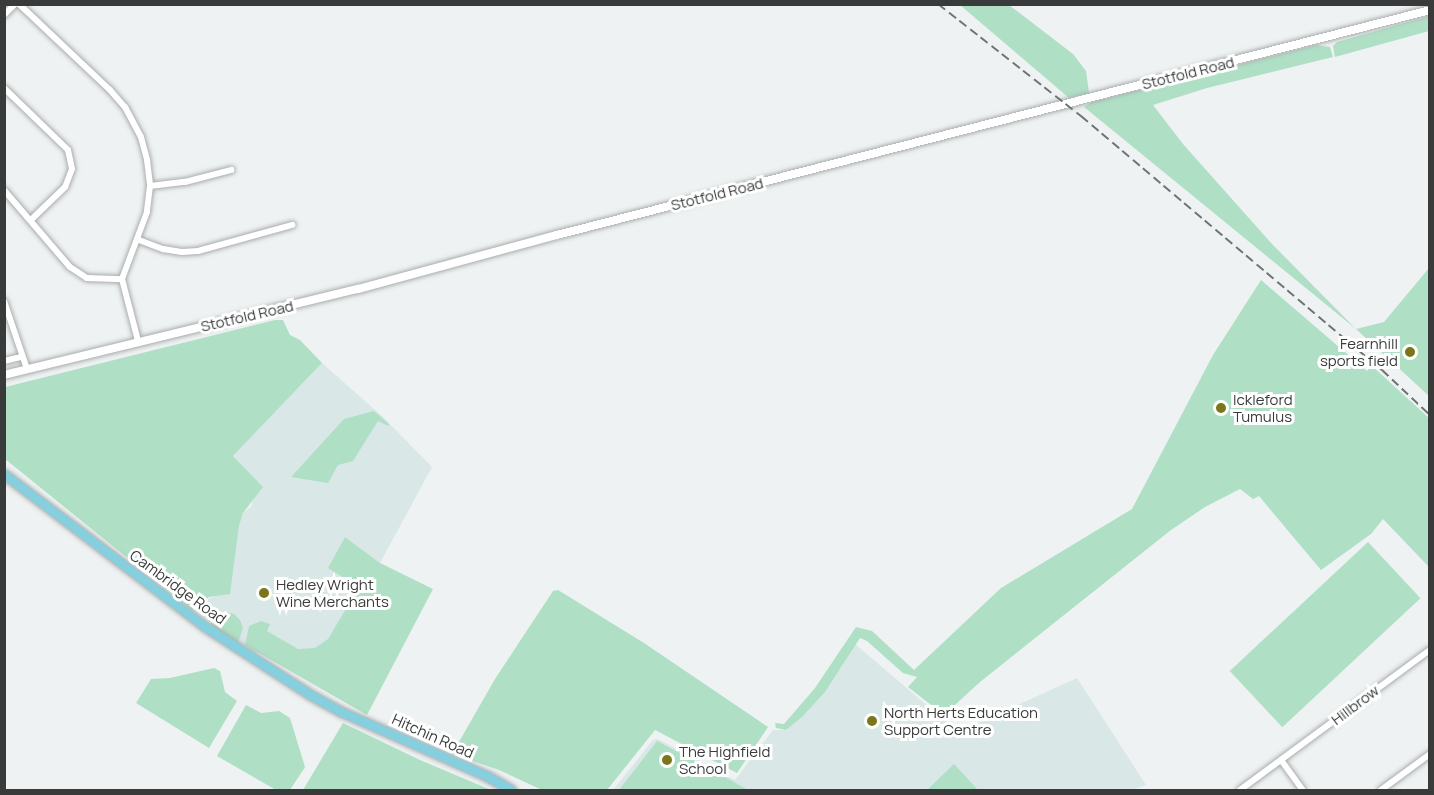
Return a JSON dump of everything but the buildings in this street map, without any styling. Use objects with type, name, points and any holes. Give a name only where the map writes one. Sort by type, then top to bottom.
[{"type":"main road","name":"Cambridge Road","points":[[4,474],[204,626],[342,712]]},
{"type":"main road","name":"Hitchin Road","points":[[342,712],[487,776],[511,790]]},
{"type":"street","points":[[4,15],[17,4],[79,59],[125,108],[141,137],[150,186],[147,212],[139,240],[123,279],[138,341]]},
{"type":"street","name":"Stotfold Road","points":[[4,375],[358,289],[556,235],[1430,10]]},
{"type":"street","points":[[4,88],[68,150],[72,169],[65,187],[32,219]]},
{"type":"street","points":[[150,186],[185,182],[231,170]]},
{"type":"street","points":[[4,190],[32,219],[70,267],[87,278],[123,279]]},
{"type":"street","points":[[139,240],[163,249],[182,252],[198,251],[292,225]]},
{"type":"street","points":[[4,301],[27,369]]},
{"type":"street","points":[[4,361],[22,357]]},
{"type":"street","name":"Hillbrow","points":[[1240,790],[1430,650]]},
{"type":"street","points":[[1381,790],[1430,754]]},
{"type":"street","points":[[1281,760],[1303,790]]},
{"type":"shaded area","points":[[322,363],[383,417],[432,467],[380,563],[345,537],[365,586],[318,659],[263,644],[256,654],[192,610],[200,602],[218,595],[243,513],[251,507],[258,483],[233,456]]},
{"type":"shaded area","points":[[855,644],[958,732],[1077,678],[1146,785],[1132,790],[613,790],[653,740],[658,739],[735,780],[773,730],[786,730],[841,668]]},
{"type":"green space","points":[[960,5],[1009,5],[1073,54],[1086,71],[1089,93],[1069,98]]},
{"type":"green space","points":[[1429,16],[1429,31],[1335,57],[1333,46],[1337,42]]},
{"type":"green space","points":[[1316,45],[1330,47],[1333,57],[1207,88],[1153,105],[1183,144],[1273,245],[1356,329],[1084,107],[1092,102]]},
{"type":"green space","points":[[1429,268],[1429,396],[1356,329],[1384,322]]},
{"type":"green space","points":[[1261,280],[1367,371],[1371,365],[1429,418],[1429,567],[1383,519],[1371,534],[1321,570],[1259,496],[1253,499],[1240,489],[1205,507],[1171,530],[980,682],[944,715],[908,687],[917,677],[903,673],[867,641],[860,638],[825,692],[802,717],[786,730],[776,728],[775,723],[784,724],[815,688],[856,627],[872,631],[914,670],[1001,588],[1132,509],[1213,355]]},
{"type":"green space","points":[[275,320],[283,320],[290,335],[300,340],[322,363],[233,456],[263,487],[243,513],[239,526],[230,594],[209,597],[192,610],[5,459],[5,387]]},
{"type":"green space","points":[[374,411],[389,424],[388,426],[378,421],[353,461],[338,465],[328,483],[291,477],[344,419]]},
{"type":"green space","points":[[345,537],[380,563],[433,589],[367,715],[245,645],[249,626],[261,621],[270,624],[267,631],[298,649],[315,648],[328,639],[359,587],[328,568]]},
{"type":"green space","points":[[1368,542],[1421,598],[1282,727],[1230,671]]},
{"type":"green space","points":[[558,590],[644,643],[768,727],[737,773],[655,730],[607,790],[542,790],[499,770],[452,754],[495,679],[553,591]]},
{"type":"green space","points":[[226,612],[234,614],[240,620],[243,628],[238,643],[210,626],[214,618]]},
{"type":"green space","points":[[214,668],[220,671],[225,692],[237,701],[209,748],[136,703],[151,679],[170,678]]},
{"type":"green space","points":[[246,705],[261,713],[279,711],[290,718],[305,767],[290,790],[276,790],[217,756]]},
{"type":"green space","points":[[343,723],[420,760],[491,790],[303,790]]},
{"type":"green space","name":"The Highfield School","points":[[657,741],[725,777],[748,790],[619,790]]},
{"type":"green space","points":[[954,764],[978,790],[927,790]]},
{"type":"railway","points":[[938,4],[1081,116],[1382,370],[1430,415]]},
{"type":"place","name":"Fearnhill sports field","points":[[1410,352]]},
{"type":"place","name":"Ickleford Tumulus","points":[[1221,408]]},
{"type":"place","name":"Hedley Wright Wine Merchants","points":[[264,593]]},
{"type":"place","name":"North Herts Education Support Centre","points":[[872,721]]},
{"type":"place","name":"The Highfield School","points":[[667,760]]}]
